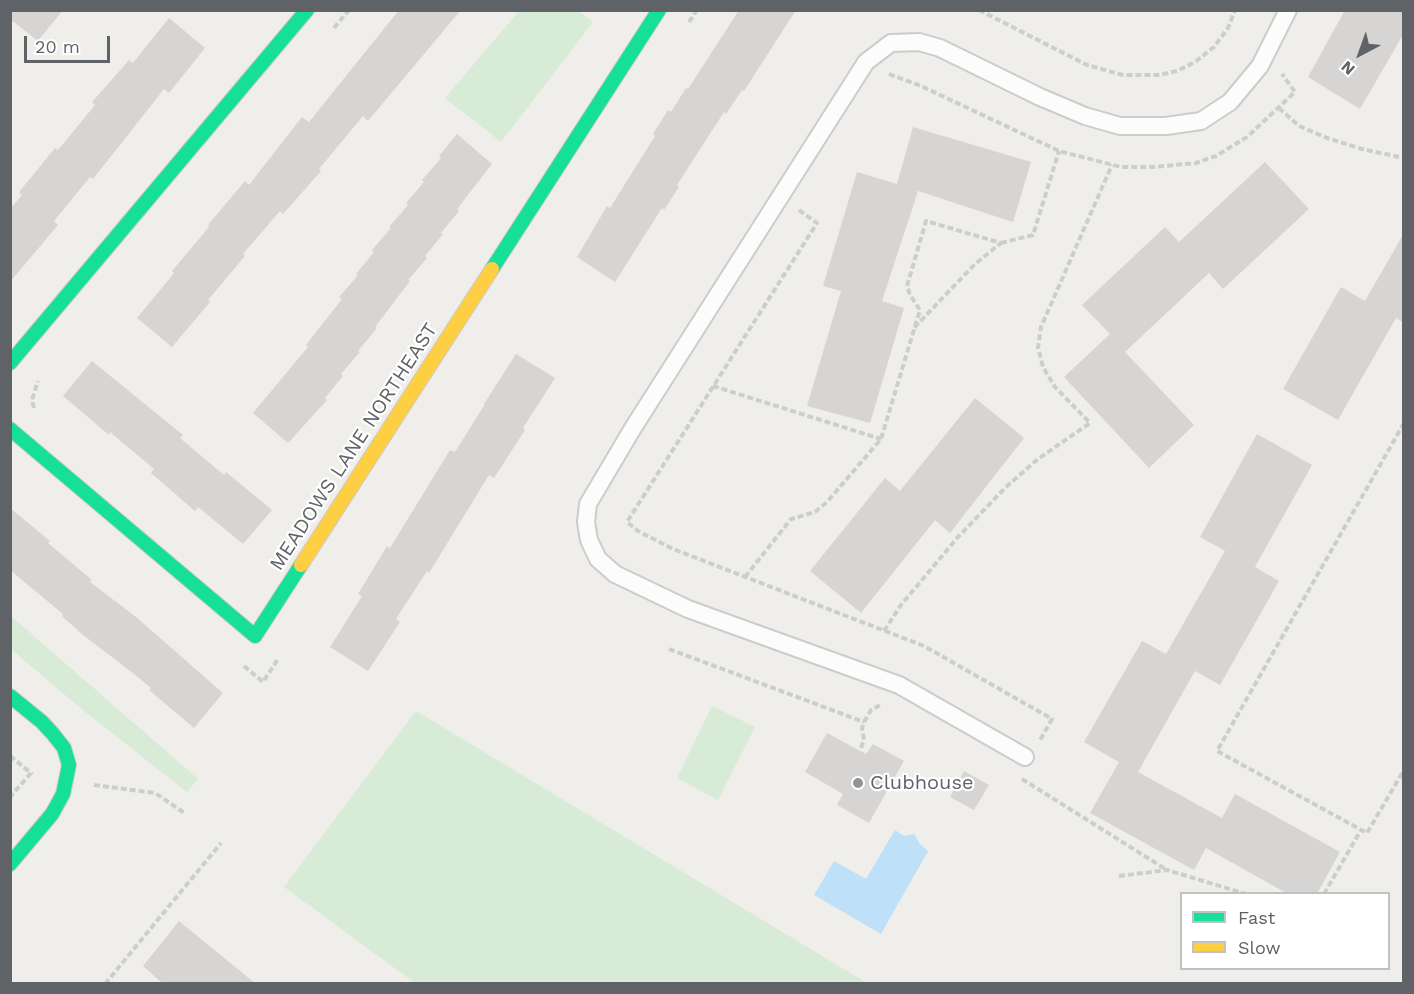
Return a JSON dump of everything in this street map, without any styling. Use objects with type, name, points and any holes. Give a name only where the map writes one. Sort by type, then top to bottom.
[{"type":"street","points":[[10,363],[307,10]]},
{"type":"street","name":"MEADOWS LANE NORTHEAST","points":[[10,429],[255,636],[659,10]]},
{"type":"street","points":[[10,696],[42,722],[64,748],[69,765],[63,794],[52,814],[10,864]]},
{"type":"lane","points":[[1030,752],[899,685],[688,609],[615,574],[598,559],[589,540],[585,522],[588,504],[633,428],[866,62],[891,43],[919,42],[940,48],[1040,97],[1085,116],[1120,126],[1166,126],[1201,121],[1230,102],[1260,66],[1288,10]]},
{"type":"path","points":[[333,28],[349,10]]},
{"type":"path","points":[[979,10],[1088,65],[1123,75],[1159,75],[1177,71],[1195,62],[1208,52],[1228,28],[1235,10]]},
{"type":"path","points":[[883,72],[921,86],[1059,151],[1121,167],[1196,163],[1216,156],[1247,137],[1295,92],[1280,72]]},
{"type":"path","points":[[1279,108],[1299,126],[1327,138],[1362,149],[1404,158]]},
{"type":"path","points":[[914,328],[967,271],[1001,243],[1033,235],[1059,151]]},
{"type":"path","points":[[884,631],[901,605],[958,537],[1005,487],[1038,459],[1090,423],[1055,387],[1043,367],[1038,348],[1041,327],[1112,165]]},
{"type":"path","points":[[795,208],[817,223],[627,522],[638,531],[673,549],[924,646],[1052,719],[1030,752]]},
{"type":"path","points":[[745,577],[791,519],[815,512],[827,502],[881,439],[920,310],[907,286],[926,221],[1001,243]]},
{"type":"path","points":[[36,414],[32,400],[36,384],[41,377]]},
{"type":"path","points":[[713,386],[881,439]]},
{"type":"path","points":[[1404,423],[1217,751],[1367,833],[1404,770]]},
{"type":"path","points":[[669,649],[864,722]]},
{"type":"path","points":[[861,748],[864,740],[862,728],[864,722],[871,710],[886,703]]},
{"type":"path","points":[[10,756],[48,784],[52,779],[66,779],[155,793],[186,814]]},
{"type":"path","points":[[10,797],[31,773]]},
{"type":"path","points":[[1017,776],[1167,870],[1239,892]]},
{"type":"path","points":[[1325,892],[1360,830]]},
{"type":"path","points":[[105,984],[221,843]]},
{"type":"path","points":[[1119,876],[1167,870]]},
{"type":"green space","points":[[520,10],[579,11],[593,22],[501,142],[445,98]]},
{"type":"green space","points":[[11,616],[198,779],[187,792],[84,711],[11,649]]},
{"type":"green space","points":[[712,706],[755,727],[718,800],[677,778]]},
{"type":"green space","points":[[416,711],[867,983],[415,983],[284,887]]},
{"type":"water","points":[[895,830],[904,836],[914,834],[928,851],[881,934],[814,895],[834,861],[866,879]]},
{"type":"building","points":[[10,10],[63,10],[38,41],[10,19]]},
{"type":"building","points":[[399,10],[461,10],[368,121],[363,116],[319,169],[321,171],[283,214],[280,211],[243,254],[245,256],[208,300],[210,302],[172,347],[137,318],[174,273],[172,271],[209,227],[208,225],[245,181],[249,185],[302,117],[309,122]]},
{"type":"building","points":[[739,10],[796,10],[744,91],[742,90],[726,114],[724,112],[677,185],[679,187],[664,210],[662,208],[615,282],[577,257],[607,206],[610,208],[655,136],[653,134],[668,110],[671,112],[686,88],[688,89]]},
{"type":"building","points":[[1345,10],[1404,10],[1404,33],[1360,109],[1308,77]]},
{"type":"building","points":[[169,18],[205,48],[169,93],[164,89],[93,179],[90,177],[54,221],[58,225],[10,282],[10,209],[22,195],[19,192],[55,148],[58,150],[95,105],[92,102],[129,60],[133,63]]},
{"type":"building","points":[[913,127],[1031,162],[1013,222],[918,191],[882,301],[904,308],[870,423],[807,406],[841,291],[823,286],[857,172],[897,184]]},
{"type":"building","points":[[457,134],[492,164],[457,209],[459,211],[375,327],[377,328],[358,351],[360,352],[341,374],[343,376],[325,398],[327,400],[288,443],[253,413],[308,347],[306,345],[342,299],[339,297],[358,275],[356,274],[374,252],[372,250],[408,205],[406,203],[424,182],[422,180]]},
{"type":"building","points":[[1265,162],[1309,209],[1223,289],[1209,273],[1125,352],[1194,425],[1149,468],[1064,377],[1110,334],[1082,305],[1165,227],[1179,242]]},
{"type":"building","points":[[1404,233],[1404,323],[1396,318],[1338,420],[1283,389],[1341,287],[1365,301]]},
{"type":"building","points":[[516,354],[555,378],[494,478],[489,475],[429,573],[427,571],[396,619],[400,622],[368,671],[330,647],[362,596],[358,594],[387,546],[390,548],[450,450],[455,452]]},
{"type":"building","points":[[92,361],[183,435],[180,438],[224,475],[226,472],[272,510],[243,544],[198,507],[195,511],[151,473],[154,469],[63,396]]},
{"type":"building","points":[[975,398],[1024,438],[950,533],[935,520],[861,613],[810,571],[885,478],[900,491]]},
{"type":"building","points":[[1257,434],[1312,465],[1255,567],[1279,581],[1220,685],[1195,671],[1138,772],[1222,818],[1235,794],[1340,852],[1318,892],[1284,892],[1206,848],[1194,870],[1090,813],[1119,762],[1084,742],[1142,641],[1166,654],[1225,551],[1200,537]]},
{"type":"building","points":[[10,508],[50,541],[48,543],[92,580],[90,582],[136,617],[223,693],[194,728],[149,690],[151,688],[83,635],[62,616],[63,614],[10,570]]},
{"type":"building","name":"Clubhouse","points":[[827,733],[866,754],[873,744],[904,761],[869,823],[837,805],[843,794],[805,772]]},
{"type":"building","points":[[964,771],[989,785],[974,810],[950,797]]},
{"type":"building","points":[[179,921],[256,984],[163,984],[143,966]]},
{"type":"traffic: fast","points":[[10,363],[307,10]]},
{"type":"traffic: fast","points":[[492,269],[659,10]]},
{"type":"traffic: fast","points":[[10,429],[255,636],[301,565]]},
{"type":"traffic: fast","points":[[10,696],[53,734],[64,748],[69,765],[63,794],[52,814],[10,864]]},
{"type":"traffic: slow","points":[[301,565],[492,269]]},
{"type":"place","name":"Clubhouse","points":[[858,783]]}]
